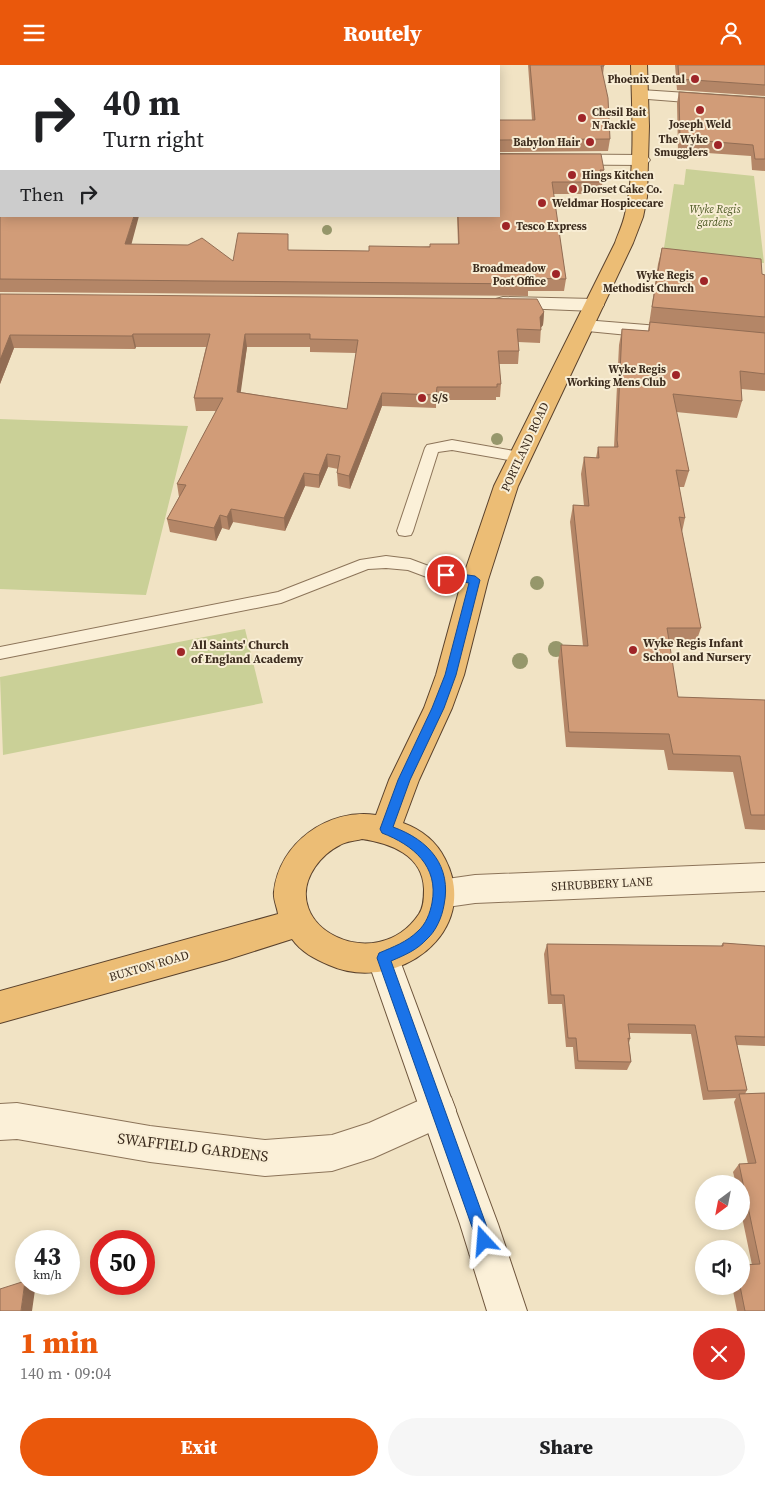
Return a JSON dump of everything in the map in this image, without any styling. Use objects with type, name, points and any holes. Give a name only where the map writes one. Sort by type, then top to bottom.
[{"type":"highway","name":"PORTLAND ROAD","points":[[386,829],[404,780],[438,708],[450,675],[475,580],[506,486],[594,305],[634,217],[638,197],[641,160],[639,65]]},
{"type":"highway","points":[[362,826],[386,829],[404,836],[419,846],[431,860],[438,876],[440,894],[436,915],[424,934],[406,949],[384,958],[363,960],[343,957],[324,949],[309,938],[298,923],[290,901],[292,879],[301,858],[317,842],[338,831],[362,826]]},
{"type":"highway","name":"BUXTON ROAD","points":[[0,1007],[298,923]]},
{"type":"street","points":[[641,95],[765,103]]},
{"type":"street","points":[[500,159],[641,160]]},
{"type":"street","points":[[483,303],[594,305]]},
{"type":"street","points":[[584,326],[680,334]]},
{"type":"street","name":"SHRUBBERY LANE","points":[[440,894],[475,889],[765,877]]},
{"type":"street","points":[[384,958],[479,1224],[507,1311]]},
{"type":"street","name":"SWAFFIELD GARDENS","points":[[0,1122],[17,1121],[150,1144],[266,1158],[332,1153],[373,1140],[438,1110]]},
{"type":"lane","points":[[405,531],[432,447],[452,445],[520,457]]},
{"type":"lane","points":[[0,653],[266,601],[301,591],[366,564],[386,562],[410,565],[432,573],[475,580]]},
{"type":"green space","name":"Wyke Regis gardens","points":[[686,169],[754,176],[764,263],[663,254],[674,184],[684,185]]},
{"type":"green space","points":[[0,419],[188,426],[146,595],[0,589]]},
{"type":"green space","points":[[245,629],[263,703],[3,755],[0,677]]},
{"type":"building","points":[[530,65],[604,65],[601,66],[608,98],[610,139],[500,140],[500,120],[535,120]]},
{"type":"building","points":[[678,65],[765,65],[765,85],[679,79]]},
{"type":"building","points":[[679,92],[765,98],[765,159],[755,159],[753,145],[680,139]]},
{"type":"building","points":[[500,154],[601,154],[604,170],[600,170],[603,182],[552,182],[566,279],[526,278],[529,284],[0,279],[0,217],[134,217],[125,244],[188,245],[202,238],[233,261],[238,233],[288,234],[288,250],[369,251],[369,246],[430,247],[430,244],[459,244],[458,217],[500,217]]},
{"type":"building","points":[[662,248],[761,259],[762,274],[765,275],[765,317],[652,307]]},
{"type":"building","points":[[0,294],[537,299],[544,312],[540,317],[541,330],[517,329],[519,351],[498,351],[501,384],[497,384],[497,387],[437,387],[436,395],[382,393],[349,476],[337,473],[340,456],[327,454],[319,475],[304,473],[284,518],[231,509],[227,517],[220,515],[214,528],[167,519],[186,485],[177,484],[223,398],[194,398],[210,334],[133,334],[132,336],[10,335],[0,360]],"holes":[[[245,334],[310,334],[310,339],[358,340],[347,409],[237,392]]]},
{"type":"building","points":[[650,322],[765,333],[765,374],[740,371],[742,401],[673,394],[689,471],[676,470],[685,518],[679,517],[701,628],[667,628],[678,697],[765,700],[765,815],[751,815],[740,756],[673,754],[669,734],[569,732],[561,645],[588,646],[573,505],[589,506],[584,457],[599,458],[598,447],[618,447],[622,329],[649,331]]},
{"type":"building","points":[[723,943],[765,946],[765,1037],[735,1036],[747,1090],[708,1091],[695,1025],[628,1024],[631,1062],[578,1061],[576,1038],[568,1038],[564,995],[551,995],[547,944],[723,946]]},
{"type":"building","points":[[765,1093],[765,1311],[745,1311],[742,1295],[750,1295],[750,1265],[760,1264],[750,1216],[750,1175],[741,1175],[739,1164],[756,1163],[739,1094]]},
{"type":"building","points":[[15,1284],[15,1295],[23,1295],[21,1311],[0,1311],[0,1289]]},
{"type":"place","name":"Phoenix Dental","points":[[695,79]]},
{"type":"place","name":"Joseph Weld","points":[[700,110]]},
{"type":"place","name":"Chesil Bait N Tackle","points":[[582,118]]},
{"type":"place","name":"Babylon Hair","points":[[590,142]]},
{"type":"place","name":"The Wyke Smugglers","points":[[718,145]]},
{"type":"place","name":"Hings Kitchen","points":[[572,175]]},
{"type":"place","name":"Dorset Cake Co.","points":[[573,189]]},
{"type":"place","name":"Weldmar Hospicecare","points":[[542,203]]},
{"type":"place","name":"Tesco Express","points":[[506,226]]},
{"type":"place","name":"Broadmeadow Post Office","points":[[556,274]]},
{"type":"place","name":"Wyke Regis Methodist Church","points":[[704,281]]},
{"type":"place","name":"Wyke Regis Working Mens Club","points":[[676,375]]},
{"type":"place","name":"S/S","points":[[422,398]]},
{"type":"place","name":"Wyke Regis Infant School and Nursery","points":[[633,650]]},
{"type":"place","name":"All Saints' Church of England Academy","points":[[181,652]]},
{"type":"route","points":[[446,575],[475,580],[450,675],[438,708],[404,780],[386,829],[404,836],[419,846],[431,860],[438,876],[440,894],[436,915],[424,934],[406,949],[384,958],[484,1241]]}]
